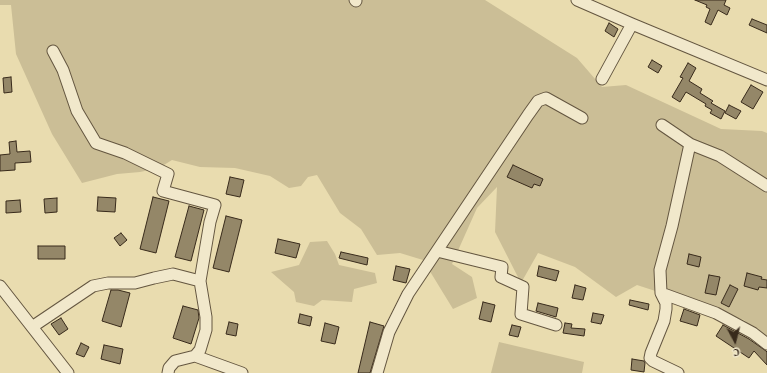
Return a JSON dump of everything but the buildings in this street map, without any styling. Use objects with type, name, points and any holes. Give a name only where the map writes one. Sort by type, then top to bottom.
[{"type":"street","points":[[577,0],[767,80]]},
{"type":"street","points":[[602,79],[632,24]]},
{"type":"street","points":[[53,51],[62,70],[77,111],[96,142],[125,153],[168,174],[163,191],[215,205],[210,222],[200,281],[206,317],[206,330],[200,350],[195,356]]},
{"type":"street","points":[[377,373],[389,332],[408,294],[538,101],[546,98],[582,118]]},
{"type":"street","points":[[662,125],[690,144],[720,156],[767,186]]},
{"type":"street","points":[[678,373],[653,362],[650,358],[650,353],[664,321],[666,303],[661,293],[660,270],[672,226],[690,144]]},
{"type":"street","points":[[437,251],[502,267],[501,277],[523,287],[521,314],[556,325]]},
{"type":"street","points":[[32,327],[94,286],[108,283],[135,283],[173,274],[200,281]]},
{"type":"street","points":[[0,286],[67,373]]},
{"type":"street","points":[[661,293],[716,313],[753,333],[767,344]]},
{"type":"street","points":[[168,373],[169,368],[174,361],[195,356],[242,373]]},
{"type":"shaded area","points":[[0,0],[485,0],[577,58],[602,87],[626,85],[721,129],[762,131],[767,133],[767,342],[744,320],[637,285],[616,297],[575,267],[538,253],[521,283],[495,232],[497,187],[477,208],[452,264],[472,277],[477,298],[453,309],[423,260],[400,253],[377,255],[361,229],[340,213],[317,175],[308,177],[301,186],[289,188],[270,176],[235,168],[200,167],[172,160],[159,168],[140,172],[117,174],[82,183],[52,134],[16,54],[11,5],[0,5]]},
{"type":"shaded area","points":[[327,241],[335,254],[339,265],[375,273],[377,283],[354,289],[352,302],[322,300],[314,306],[296,302],[294,292],[271,272],[299,265],[310,242]]},
{"type":"shaded area","points":[[499,342],[584,362],[582,373],[491,373]]}]
